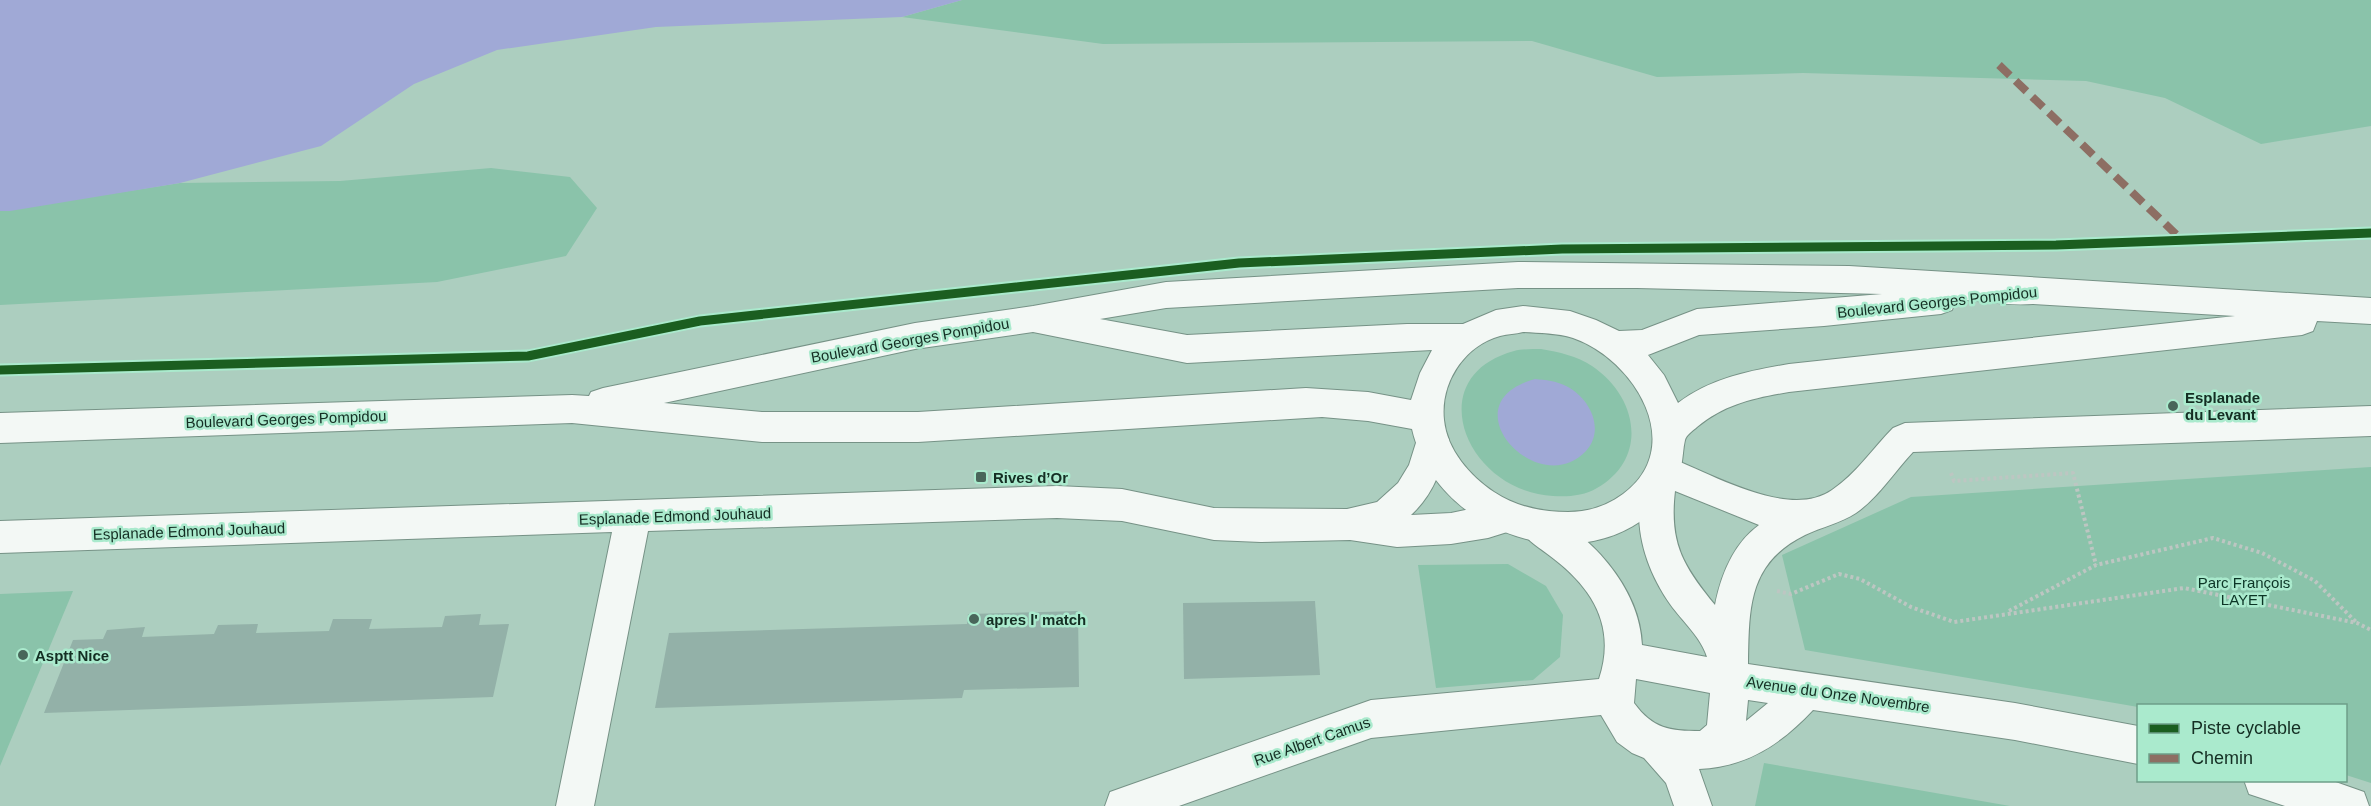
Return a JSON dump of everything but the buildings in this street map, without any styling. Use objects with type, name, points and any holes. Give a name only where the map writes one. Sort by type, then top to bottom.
[{"type":"main road","points":[[1033,319],[1166,295],[1518,275],[1690,275],[1849,279],[2033,291]]},
{"type":"main road","name":"Boulevard Georges Pompidou","points":[[1615,345],[1644,343],[1697,322],[1726,318],[1824,313],[2033,291],[2371,311]]},
{"type":"main road","points":[[1669,432],[1693,409],[1718,393],[1758,383],[2080,345],[2371,315]]},
{"type":"main road","name":"Boulevard Georges Pompidou","points":[[572,409],[915,336],[1033,319],[1187,349],[1407,337],[1466,337]]},
{"type":"main road","points":[[1466,337],[1492,324],[1523,319],[1554,320],[1586,329],[1615,345],[1636,363],[1653,384],[1664,407],[1669,432]]},
{"type":"main road","name":"Esplanade Edmond Jouhaud","points":[[1347,525],[1387,515],[1410,494],[1425,469],[1430,430],[1430,387],[1443,359],[1466,337]]},
{"type":"main road","name":"Boulevard Georges Pompidou","points":[[0,428],[572,409],[762,427],[918,428],[1306,402],[1402,411],[1430,430]]},
{"type":"main road","points":[[1706,750],[1720,739],[1727,723],[1736,592],[1743,571],[1755,550],[1771,535],[1788,524],[1843,503],[1864,485],[1883,460],[1905,438],[2371,421]]},
{"type":"main road","points":[[1430,430],[1444,464],[1461,485],[1483,504],[1523,521],[1567,545],[1592,570],[1610,597],[1625,641],[1614,696],[1619,712],[1628,726],[1641,738],[1682,749],[1706,750],[1735,744],[1761,733],[1806,691]]},
{"type":"main road","name":"Avenue du Onze Novembre","points":[[1669,432],[1668,451],[1655,499],[1655,528],[1660,553],[1674,579],[1718,637],[1726,657],[1729,679],[1961,711],[2074,730],[2137,745]]},
{"type":"main road","points":[[1523,521],[1570,528],[1601,523],[1628,511],[1649,493],[1663,470],[1757,510],[1783,515],[1814,514]]},
{"type":"main road","name":"Esplanade Edmond Jouhaud","points":[[0,537],[1089,502],[1122,505],[1214,524],[1347,525],[1396,532],[1434,531],[1523,521]]},
{"type":"main road","points":[[575,806],[633,518]]},
{"type":"main road","points":[[1623,659],[1729,679]]},
{"type":"main road","name":"Rue Albert Camus","points":[[1124,806],[1371,719],[1614,696]]},
{"type":"main road","points":[[1657,744],[1681,771],[1693,806]]},
{"type":"main road","points":[[2270,782],[2350,806]]},
{"type":"path","points":[[1936,436],[1954,480],[2073,473],[2096,565]]},
{"type":"path","points":[[1743,571],[1771,589],[1791,594],[1839,574],[1860,579],[1911,607],[1954,622],[1986,620],[2006,613],[2096,565],[2213,538],[2262,553],[2315,581],[2357,623]]},
{"type":"path","points":[[2006,613],[2184,588],[2357,623],[2371,630]]},
{"type":"green space","points":[[962,0],[2371,0],[2371,126],[2261,144],[2165,98],[2086,81],[1803,73],[1657,77],[1532,41],[1103,44],[902,17]]},
{"type":"green space","points":[[491,168],[570,177],[597,208],[566,256],[437,282],[0,305],[0,211],[180,183],[340,181]]},
{"type":"green space","points":[[1541,349],[1568,355],[1592,366],[1608,379],[1620,394],[1628,410],[1631,427],[1630,444],[1625,461],[1614,475],[1587,493],[1553,496],[1522,489],[1497,475],[1477,455],[1465,431],[1462,407],[1468,384],[1485,364],[1514,351]]},
{"type":"green space","name":"Parc François LAYET","points":[[2371,467],[2371,783],[2347,775],[2347,704],[2137,704],[2137,707],[1805,650],[1782,555],[1911,497]]},
{"type":"green space","points":[[1508,564],[1546,586],[1563,615],[1560,657],[1533,680],[1436,688],[1418,565]]},
{"type":"green space","name":"Asptt Nice","points":[[73,591],[0,766],[0,594]]},
{"type":"green space","points":[[1764,763],[2010,806],[1755,806]]},
{"type":"water","points":[[0,0],[962,0],[902,17],[656,27],[497,50],[414,84],[321,146],[180,183],[0,211]]},
{"type":"water","points":[[1535,379],[1566,386],[1582,398],[1592,414],[1595,433],[1592,442],[1586,451],[1566,464],[1545,465],[1525,457],[1509,443],[1499,426],[1499,408],[1510,391]]},
{"type":"marked path","points":[[1999,65],[2182,240]]},
{"type":"cycle path","points":[[0,370],[528,356],[700,321],[1239,263],[1562,249],[2056,245],[2371,233]]},
{"type":"place","name":"Esplanade du Levant","points":[[2173,406]]},
{"type":"place","name":"Rives d’Or","points":[[981,477]]},
{"type":"place","name":"apres l' match","points":[[974,619]]},
{"type":"place","name":"Asptt Nice","points":[[23,655]]}]
